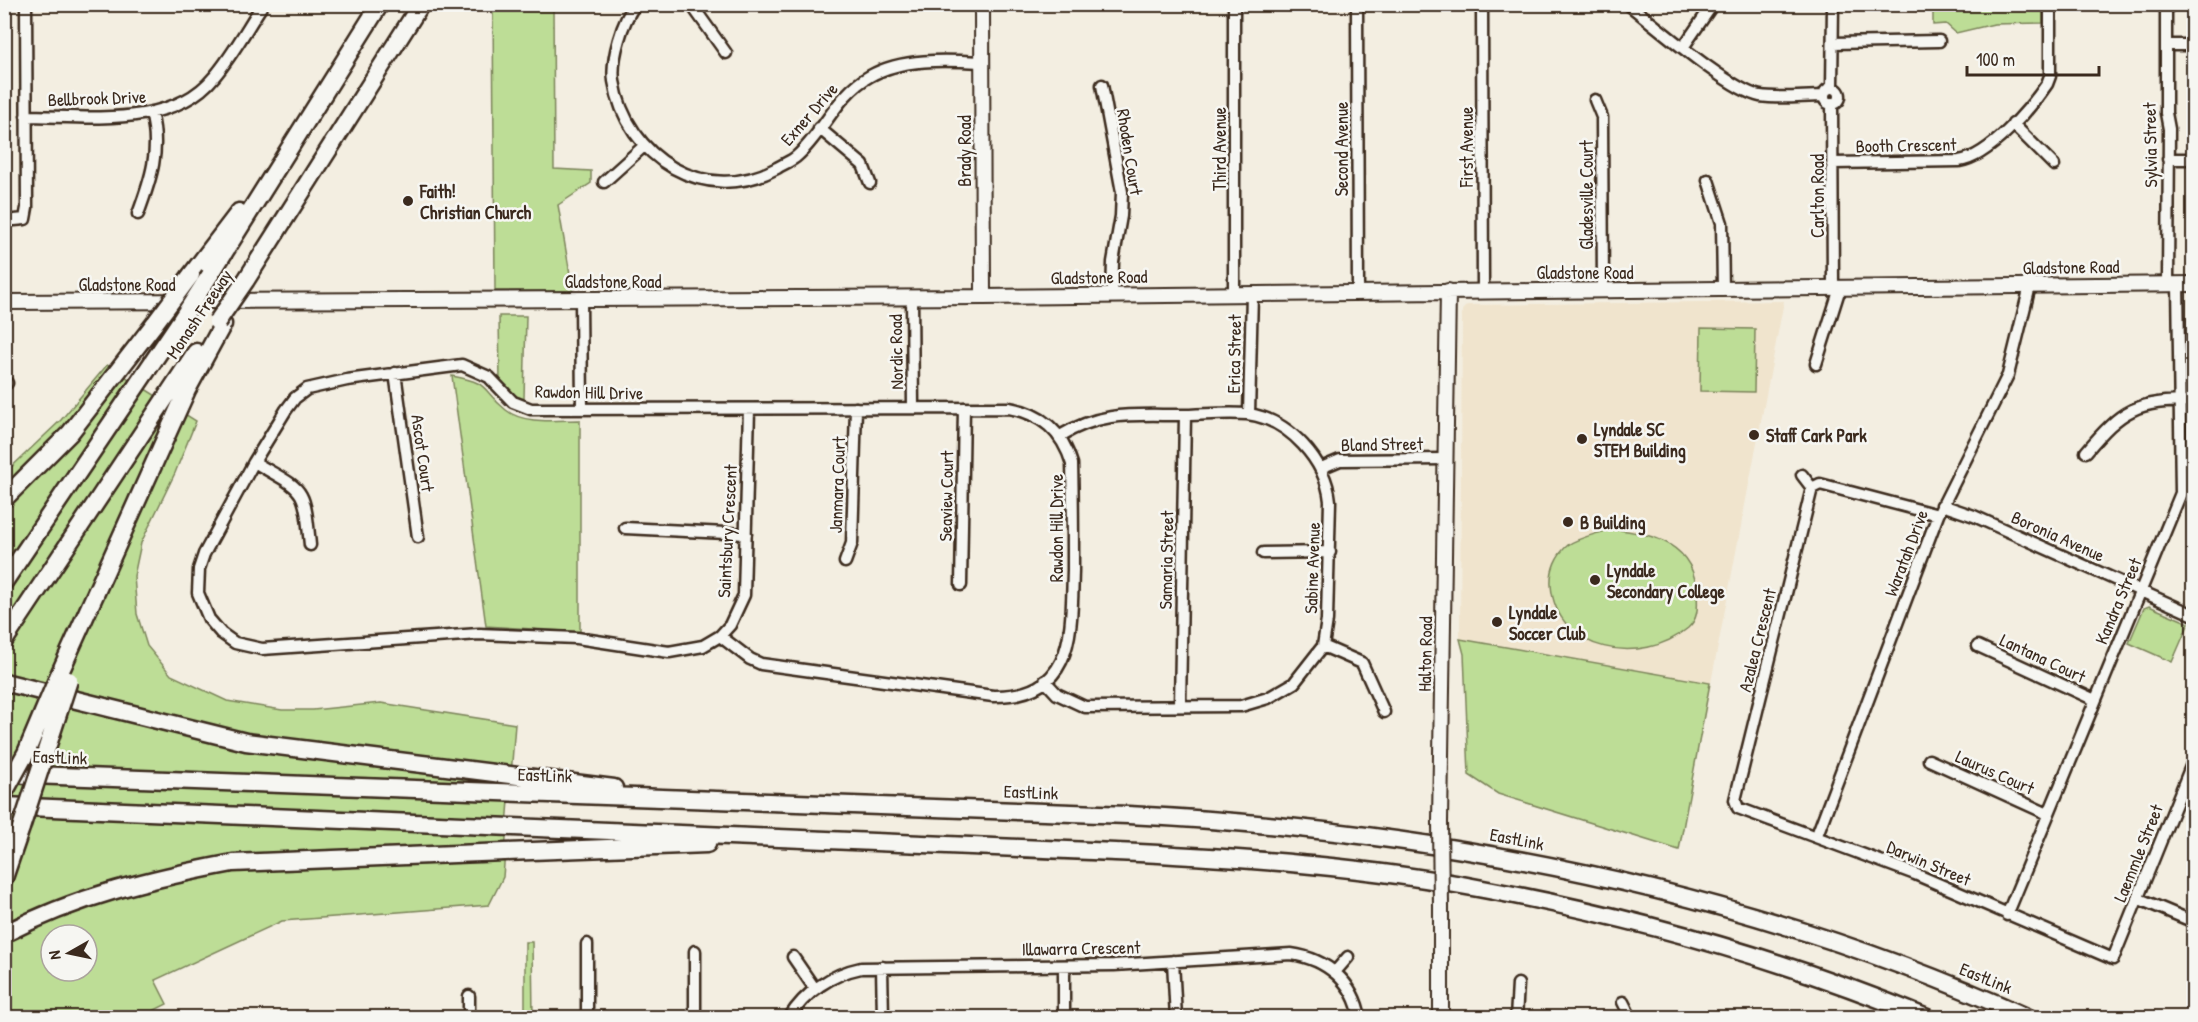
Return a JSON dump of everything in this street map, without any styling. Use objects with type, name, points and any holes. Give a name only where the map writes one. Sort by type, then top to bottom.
[{"type":"highway","name":"Monash Freeway","points":[[4,582],[210,274],[380,4]]},
{"type":"highway","name":"Monash Freeway","points":[[4,641],[220,323],[421,4]]},
{"type":"highway","points":[[4,500],[70,433],[289,147]]},
{"type":"highway","points":[[4,878],[21,828],[64,678],[103,576],[187,390],[220,323]]},
{"type":"highway","points":[[4,793],[64,678]]},
{"type":"highway","points":[[4,682],[214,736],[274,747],[722,800]]},
{"type":"highway","name":"EastLink","points":[[4,774],[1197,819],[1300,827],[1452,847],[1588,874],[1740,913],[1902,966],[2029,1017]]},
{"type":"highway","points":[[4,806],[1214,857],[1312,865],[1481,888],[1640,924],[1833,981],[1927,1017]]},
{"type":"highway","points":[[4,934],[33,919],[124,886],[160,876],[233,863],[792,839]]},
{"type":"main road","name":"Brady Road","points":[[982,4],[983,297]]},
{"type":"main road","name":"Gladstone Road","points":[[4,302],[983,297],[2193,284]]},
{"type":"main road","name":"Halton Road","points":[[1441,1017],[1440,822],[1448,291]]},
{"type":"street","points":[[4,221],[25,219],[26,4]]},
{"type":"street","name":"Bellbrook Drive","points":[[26,116],[151,113],[176,106],[206,86],[263,4]]},
{"type":"street","name":"Exner Drive","points":[[636,4],[621,29],[613,77],[623,116],[644,146],[670,168],[706,179],[739,181],[766,174],[796,157],[846,94],[857,84],[882,70],[910,62],[981,62]]},
{"type":"street","points":[[691,4],[726,53]]},
{"type":"street","name":"Third Avenue","points":[[1234,4],[1234,294]]},
{"type":"street","name":"Second Avenue","points":[[1357,4],[1358,293]]},
{"type":"street","name":"First Avenue","points":[[1482,4],[1483,290]]},
{"type":"street","points":[[1628,4],[1727,81],[1748,93],[1760,96],[1829,96]]},
{"type":"street","points":[[1684,46],[1713,4]]},
{"type":"street","name":"Carlton Road","points":[[1816,364],[1836,288],[1829,96],[1833,4]]},
{"type":"street","name":"Booth Crescent","points":[[1833,163],[1969,160],[1979,155],[2013,124],[2040,94],[2050,76],[2050,4]]},
{"type":"street","name":"Sylvia Street","points":[[2166,4],[2168,159],[2173,284]]},
{"type":"street","points":[[1833,43],[1939,41]]},
{"type":"street","points":[[2166,45],[2193,45]]},
{"type":"street","name":"Rhoden Court","points":[[1102,85],[1122,192],[1121,216],[1113,262],[1112,295]]},
{"type":"street","name":"Gladesville Court","points":[[1595,100],[1602,117],[1603,290]]},
{"type":"street","points":[[138,213],[150,183],[156,158],[156,133],[151,113]]},
{"type":"street","points":[[2013,124],[2054,165]]},
{"type":"street","points":[[819,128],[863,165],[870,183]]},
{"type":"street","points":[[604,182],[644,146]]},
{"type":"street","points":[[2168,159],[2193,159]]},
{"type":"street","points":[[1708,180],[1722,224],[1723,289]]},
{"type":"street","name":"Kandra Street","points":[[2007,915],[2181,493],[2173,284]]},
{"type":"street","name":"Waratah Drive","points":[[1817,835],[1941,506],[2008,375],[2030,286]]},
{"type":"street","name":"Erica Street","points":[[1250,414],[1252,294]]},
{"type":"street","name":"Nordic Road","points":[[912,297],[913,407]]},
{"type":"street","points":[[580,299],[582,409]]},
{"type":"street","name":"Rawdon Hill Drive","points":[[710,643],[694,650],[669,652],[577,638],[479,634],[262,649],[235,643],[221,633],[201,605],[198,593],[199,569],[204,554],[254,462],[294,398],[316,385],[462,365],[489,377],[505,396],[524,407],[582,409],[1009,408],[1026,411],[1045,421],[1060,436],[1072,464],[1071,634],[1061,662],[1045,681],[1028,692],[1011,696],[947,690],[761,664],[744,655],[720,636]]},
{"type":"street","name":"Ascot Court","points":[[395,373],[418,537]]},
{"type":"street","points":[[2085,452],[2110,423],[2125,413],[2145,404],[2193,401]]},
{"type":"street","name":"Janmara Court","points":[[845,562],[852,543],[856,408]]},
{"type":"street","name":"Seaview Court","points":[[960,585],[964,408]]},
{"type":"street","name":"Saintsbury Crescent","points":[[710,643],[720,636],[735,617],[744,595],[749,409]]},
{"type":"street","name":"Sabine Avenue","points":[[1060,436],[1081,424],[1104,416],[1250,414],[1278,426],[1301,442],[1321,468],[1329,493],[1330,552],[1327,620],[1323,646]]},
{"type":"street","name":"Samaria Street","points":[[1180,706],[1185,415]]},
{"type":"street","name":"Bland Street","points":[[1321,468],[1340,460],[1446,459]]},
{"type":"street","points":[[254,462],[298,488],[304,496],[310,545]]},
{"type":"street","points":[[1802,474],[1812,488],[1820,484],[1941,506]]},
{"type":"street","name":"Azalea Crescent","points":[[1735,800],[1812,488]]},
{"type":"street","name":"Boronia Avenue","points":[[1941,506],[1974,516],[2193,615]]},
{"type":"street","points":[[626,528],[746,534]]},
{"type":"street","points":[[1263,553],[1330,552]]},
{"type":"street","points":[[1045,681],[1058,694],[1085,707],[1241,705],[1268,698],[1294,683],[1323,646],[1362,663],[1384,712]]},
{"type":"street","name":"Lantana Court","points":[[1978,646],[2095,700]]},
{"type":"street","name":"Laemmle Street","points":[[2113,959],[2193,759]]},
{"type":"street","name":"Laurus Court","points":[[1929,760],[2048,814]]},
{"type":"street","name":"Darwin Street","points":[[1735,800],[1742,811],[1817,835],[1915,874],[2113,959]]},
{"type":"street","points":[[2137,898],[2193,921]]},
{"type":"street","points":[[587,944],[587,1017]]},
{"type":"street","points":[[694,1017],[695,951]]},
{"type":"street","name":"Illawarra Crescent","points":[[789,1017],[815,989],[850,970],[882,967],[1064,966],[1291,954],[1316,960],[1335,972],[1353,995],[1360,1017]]},
{"type":"street","points":[[793,957],[815,989]]},
{"type":"street","points":[[1335,972],[1348,957]]},
{"type":"street","points":[[1173,961],[1176,1017]]},
{"type":"street","points":[[1064,966],[1064,1017]]},
{"type":"street","points":[[882,967],[883,1017]]},
{"type":"street","points":[[1516,1017],[1518,984]]},
{"type":"street","points":[[469,996],[469,1017]]},
{"type":"street","points":[[1623,1002],[1631,1017]]},
{"type":"shaded area","name":"Lyndale Secondary College","points":[[1784,301],[1679,850],[1498,794],[1469,775],[1464,654],[1460,639],[1462,310],[1467,305]]},
{"type":"green space","points":[[493,5],[553,5],[554,169],[591,171],[591,183],[558,205],[573,291],[495,291]]},
{"type":"green space","points":[[1933,5],[2043,5],[2043,23],[1994,24],[1956,33],[1946,24],[1933,25]]},
{"type":"green space","points":[[499,316],[526,316],[524,399],[512,394],[500,382]]},
{"type":"green space","points":[[1701,328],[1755,329],[1754,392],[1700,391]]},
{"type":"green space","points":[[107,365],[196,421],[175,473],[141,543],[134,576],[137,614],[147,646],[171,675],[227,701],[282,710],[313,710],[381,703],[515,724],[503,877],[489,905],[282,921],[155,980],[167,1004],[141,1017],[5,1018],[5,473],[61,420]]},
{"type":"green space","points":[[452,376],[480,384],[513,415],[541,421],[580,420],[580,632],[486,626]]},
{"type":"green space","points":[[1610,529],[1656,538],[1669,544],[1689,564],[1697,595],[1697,613],[1688,628],[1669,640],[1648,647],[1626,649],[1604,647],[1584,639],[1568,626],[1556,608],[1551,585],[1555,563],[1560,553],[1572,542]]},
{"type":"green space","points":[[2149,606],[2189,623],[2172,662],[2129,643],[2144,608]]},
{"type":"green space","points":[[1460,639],[1710,683],[1679,850],[1498,794],[1469,775],[1464,654]]},
{"type":"green space","points":[[525,942],[532,942],[533,1017],[525,1017]]},
{"type":"place","name":"Faith! Christian Church","points":[[408,201]]},
{"type":"place","name":"Staff Cark Park","points":[[1754,435]]},
{"type":"place","name":"Lyndale SC STEM Building","points":[[1582,439]]},
{"type":"place","name":"B Building","points":[[1568,522]]},
{"type":"place","name":"Lyndale Secondary College","points":[[1595,580]]},
{"type":"place","name":"Lyndale Soccer Club","points":[[1497,622]]}]
